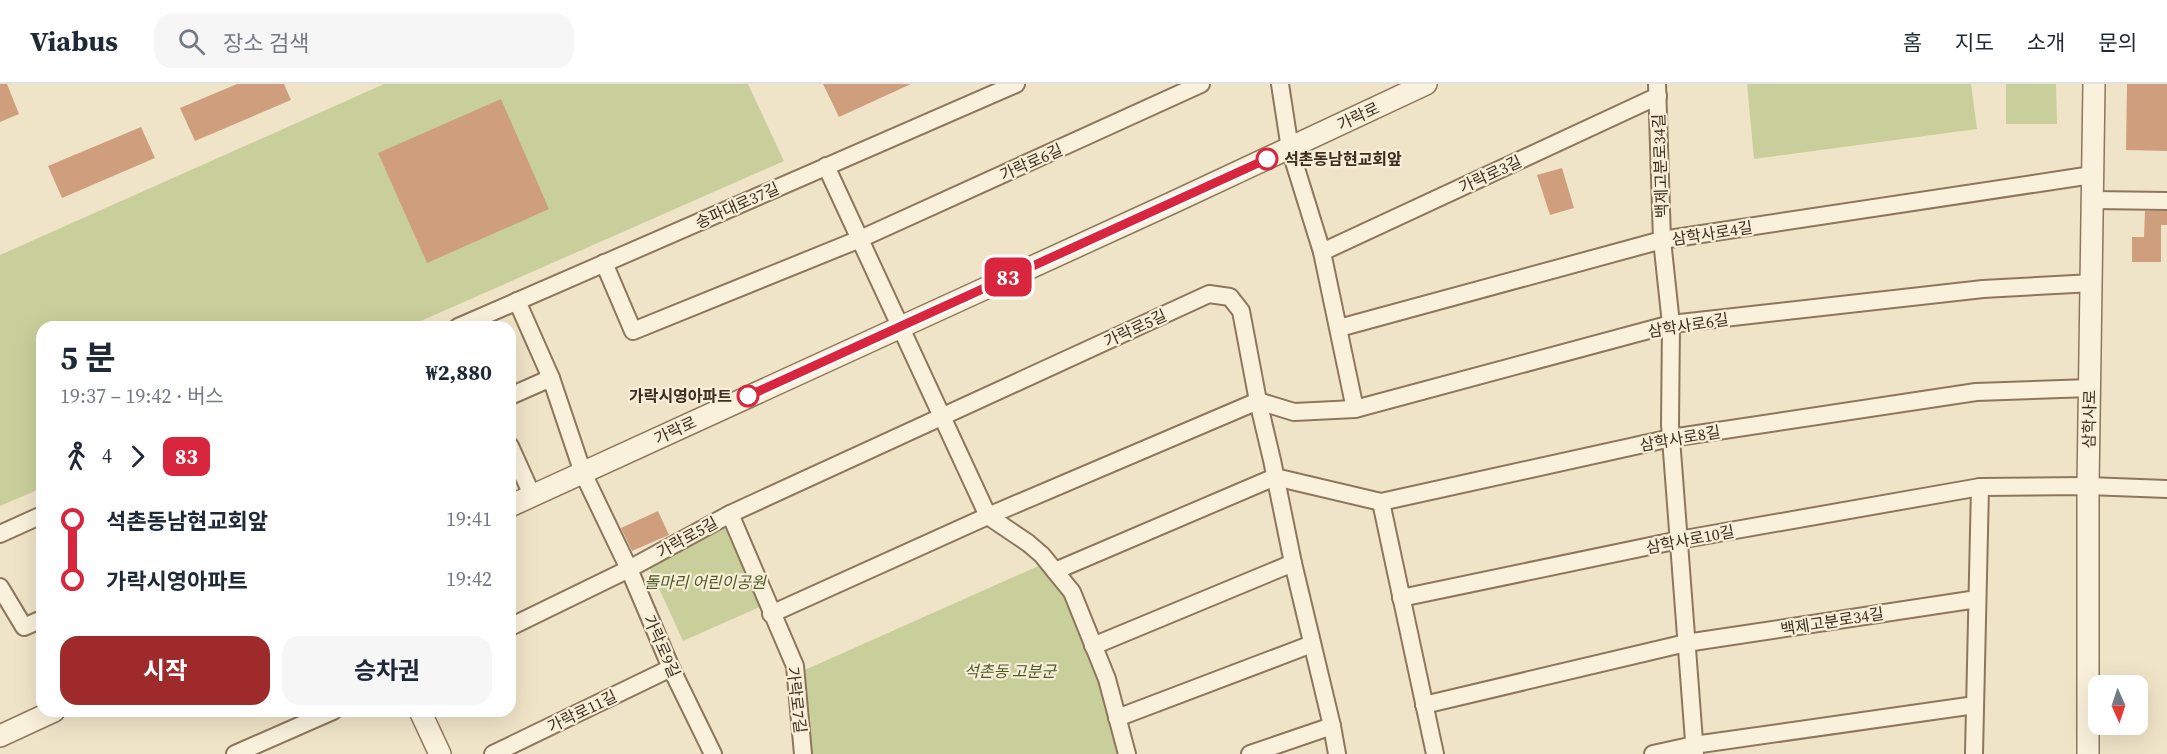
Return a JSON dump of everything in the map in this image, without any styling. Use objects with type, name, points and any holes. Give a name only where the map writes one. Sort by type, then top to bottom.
[{"type":"street","name":"송파대로37길","points":[[472,321],[1016,84]]},
{"type":"street","name":"가락로6길","points":[[604,263],[633,331],[860,239],[1201,84]]},
{"type":"street","points":[[1280,84],[1290,149],[1322,252],[1355,409]]},
{"type":"street","name":"가락로","points":[[516,503],[1290,149],[1426,84]]},
{"type":"street","name":"삼학사로","points":[[2088,754],[2088,486],[2094,84]]},
{"type":"street","name":"백제고분로34길","points":[[1658,90],[1662,240],[1671,324],[1671,438],[1694,750]]},
{"type":"street","name":"가락로3길","points":[[1322,252],[1658,90]]},
{"type":"street","points":[[826,166],[988,516],[1028,543],[1072,592],[1107,679],[1127,754]]},
{"type":"street","name":"삼학사로4길","points":[[1339,328],[1662,240],[2092,175]]},
{"type":"street","points":[[2093,200],[2167,201]]},
{"type":"street","name":"삼학사로6길","points":[[1258,401],[1294,412],[1355,409],[1671,324],[1983,289],[2092,283]]},
{"type":"street","name":"가락로5길","points":[[629,569],[730,514],[1209,294],[1230,297],[1241,311],[1293,563],[1337,754]]},
{"type":"street","points":[[517,302],[551,378],[583,472]]},
{"type":"street","points":[[516,393],[551,378]]},
{"type":"street","name":"삼학사로8길","points":[[1275,477],[1381,502],[1671,438],[1976,392],[2090,388]]},
{"type":"street","points":[[771,614],[988,516],[1258,401]]},
{"type":"street","points":[[516,459],[532,495]]},
{"type":"street","name":"가락로9길","points":[[583,472],[712,754]]},
{"type":"street","points":[[1055,571],[1275,477]]},
{"type":"street","points":[[1974,754],[1980,486]]},
{"type":"street","name":"삼학사로10길","points":[[1401,598],[1679,540],[1980,486],[2167,489]]},
{"type":"street","points":[[1381,502],[1435,754]]},
{"type":"street","name":"가락로7길","points":[[730,514],[795,666],[803,754]]},
{"type":"street","points":[[0,534],[36,518]]},
{"type":"street","points":[[1093,645],[1293,563]]},
{"type":"street","points":[[516,624],[629,569]]},
{"type":"street","points":[[0,587],[24,627],[36,622]]},
{"type":"street","name":"백제고분로34길","points":[[1424,705],[1686,643],[1977,599]]},
{"type":"street","points":[[1117,718],[1312,644]]},
{"type":"street","name":"가락로11길","points":[[493,754],[671,668]]},
{"type":"street","points":[[1653,754],[1694,750],[1975,705]]},
{"type":"street","points":[[0,736],[41,717]]},
{"type":"street","points":[[236,754],[319,717]]},
{"type":"street","points":[[423,717],[440,754]]},
{"type":"street","points":[[1250,754],[1332,726]]},
{"type":"green space","points":[[384,84],[748,84],[784,161],[421,321],[36,321],[36,491],[0,506],[0,255]]},
{"type":"green space","points":[[1747,84],[1971,84],[1977,129],[1754,159]]},
{"type":"green space","points":[[2006,84],[2056,84],[2057,124],[2006,124]]},
{"type":"green space","name":"돌마리 어린이공원","points":[[728,521],[764,605],[683,641],[646,560]]},
{"type":"green space","name":"석촌동 고분군","points":[[1045,563],[1070,594],[1124,754],[804,754],[798,673]]},
{"type":"building","points":[[0,84],[7,84],[19,114],[0,122]]},
{"type":"building","points":[[237,84],[284,84],[291,100],[195,141],[180,108]]},
{"type":"building","points":[[823,84],[911,84],[839,117]]},
{"type":"building","points":[[2127,84],[2167,84],[2167,151],[2126,150]]},
{"type":"building","points":[[501,99],[549,209],[427,263],[378,153]]},
{"type":"building","points":[[141,127],[155,158],[62,198],[48,166]]},
{"type":"building","points":[[1562,168],[1574,208],[1550,215],[1537,175]]},
{"type":"building","points":[[2145,211],[2167,211],[2167,225],[2161,225],[2161,262],[2132,262],[2132,237],[2144,237]]},
{"type":"building","points":[[658,511],[669,535],[632,551],[621,528]]},
{"type":"bus line","name":"83","points":[[748,396],[1267,159]]},
{"type":"place","name":"석촌동남현교회앞","points":[[1267,159]]},
{"type":"place","name":"가락시영아파트","points":[[748,396]]}]
